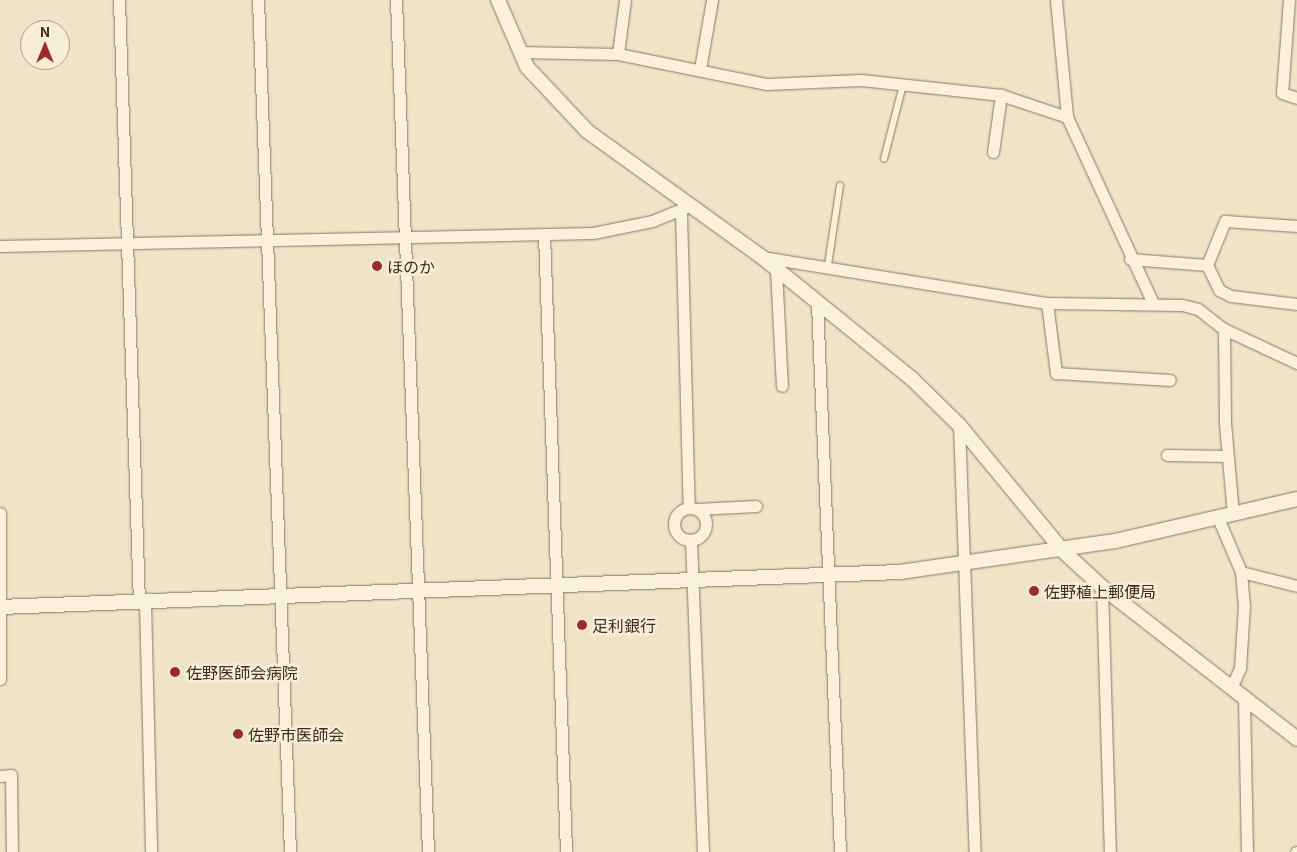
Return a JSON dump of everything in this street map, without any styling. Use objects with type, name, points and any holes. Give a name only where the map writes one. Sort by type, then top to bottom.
[{"type":"street","points":[[120,0],[126,244],[151,852]]},
{"type":"street","points":[[258,0],[290,852]]},
{"type":"street","points":[[396,0],[407,237],[428,852]]},
{"type":"street","points":[[498,0],[520,52],[547,93],[587,131],[685,209],[762,258],[911,378],[959,424],[1063,551],[1102,587],[1297,739]]},
{"type":"street","points":[[618,54],[625,0]]},
{"type":"street","points":[[700,69],[712,0]]},
{"type":"street","points":[[1056,0],[1067,117],[1112,207],[1130,259],[1153,303]]},
{"type":"street","points":[[1289,0],[1282,93],[1297,98]]},
{"type":"street","points":[[520,52],[618,54],[767,84],[861,80],[1001,95],[1067,117]]},
{"type":"street","points":[[993,152],[1001,95]]},
{"type":"street","points":[[0,246],[609,231],[685,209]]},
{"type":"street","points":[[685,209],[693,509]]},
{"type":"street","points":[[1297,226],[1225,221],[1207,265],[1219,290],[1231,296],[1297,304]]},
{"type":"street","points":[[544,234],[566,852]]},
{"type":"street","points":[[762,258],[828,265],[926,286],[1048,303],[1153,303],[1198,309],[1224,329],[1297,363]]},
{"type":"street","points":[[1130,259],[1207,265]]},
{"type":"street","points":[[776,269],[782,386]]},
{"type":"street","points":[[817,303],[840,852]]},
{"type":"street","points":[[1048,303],[1056,373],[1170,380]]},
{"type":"street","points":[[1224,329],[1227,456],[1233,514]]},
{"type":"street","points":[[959,424],[962,564],[975,852]]},
{"type":"street","points":[[1167,454],[1227,456]]},
{"type":"street","points":[[1,607],[829,577],[962,564],[1063,551],[1297,499]]},
{"type":"street","points":[[691,540],[679,537],[674,526],[678,514],[693,509],[756,506]]},
{"type":"street","points":[[691,540],[706,529],[705,518],[693,509]]},
{"type":"street","points":[[0,513],[0,679]]},
{"type":"street","points":[[1218,518],[1241,572],[1244,606],[1240,668],[1231,688]]},
{"type":"street","points":[[691,540],[703,852]]},
{"type":"street","points":[[1241,572],[1297,586]]},
{"type":"street","points":[[1102,587],[1110,852]]},
{"type":"street","points":[[1244,698],[1247,852]]},
{"type":"street","points":[[0,776],[11,775],[12,852]]},
{"type":"lane","points":[[884,159],[903,85]]},
{"type":"lane","points":[[828,265],[840,186]]},
{"type":"place","name":"ほのか","points":[[377,266]]},
{"type":"place","name":"佐野植上郵便局","points":[[1034,591]]},
{"type":"place","name":"足利銀行","points":[[582,625]]},
{"type":"place","name":"佐野医師会病院","points":[[175,672]]},
{"type":"place","name":"佐野市医師会","points":[[238,734]]}]
